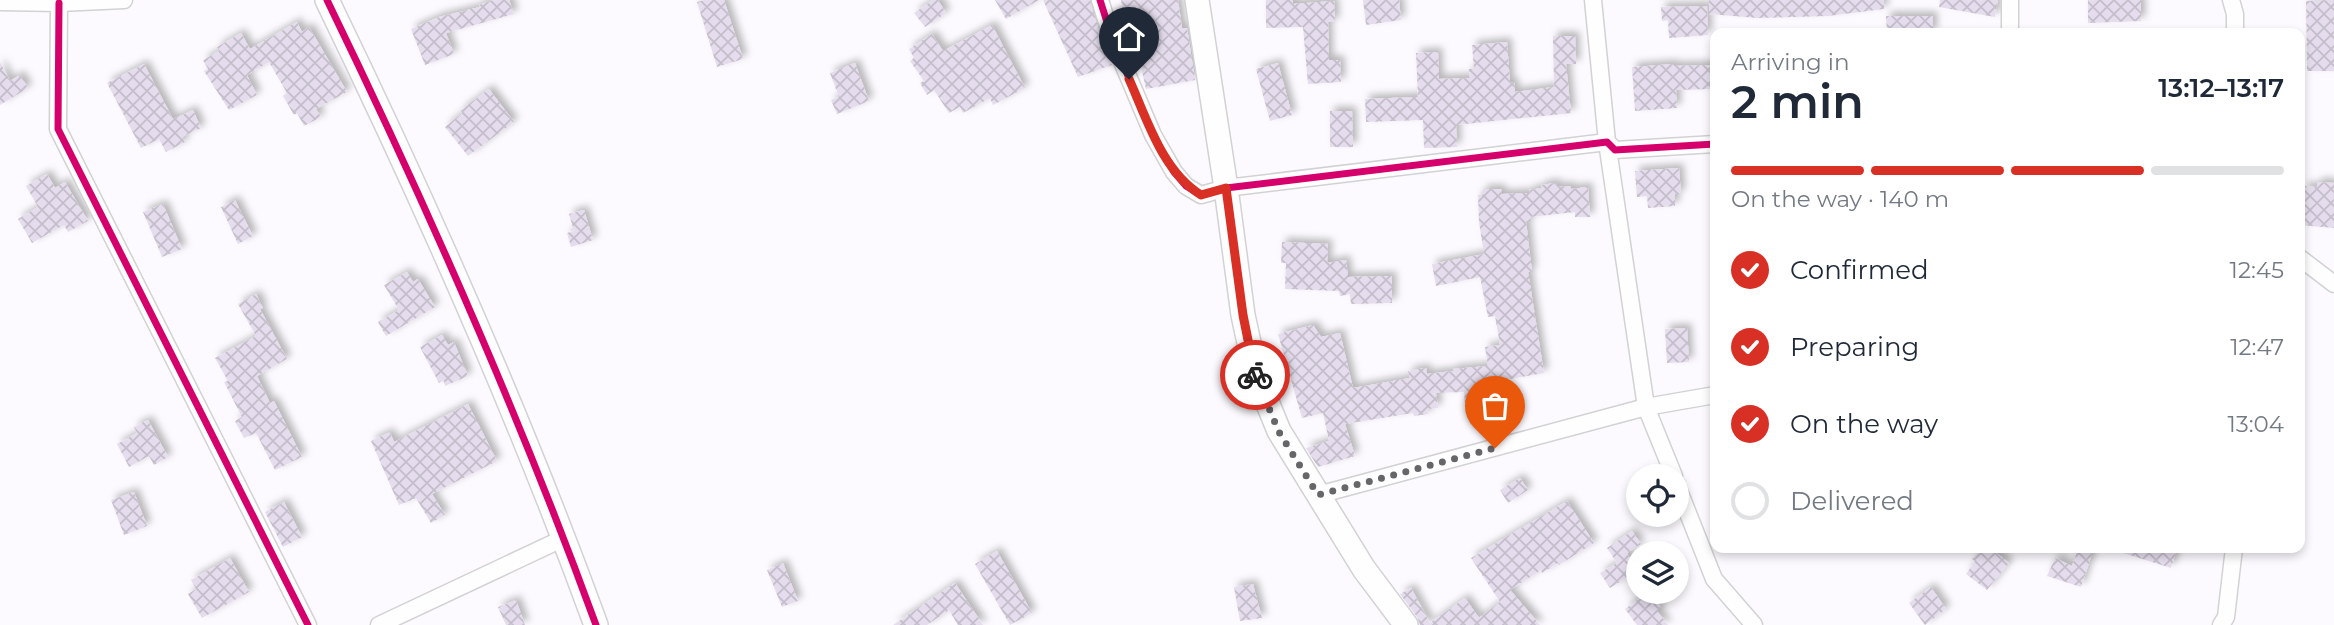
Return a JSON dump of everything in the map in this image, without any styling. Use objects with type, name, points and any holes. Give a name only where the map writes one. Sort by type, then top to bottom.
[{"type":"street","points":[[0,2],[124,0]]},
{"type":"street","points":[[327,0],[403,156],[508,398],[596,625]]},
{"type":"street","points":[[1100,0],[1112,38],[1153,135],[1174,172],[1186,186],[1201,195],[1226,188],[1607,142]]},
{"type":"street","points":[[1197,0],[1243,315],[1256,376],[1279,432],[1363,569],[1406,625]]},
{"type":"street","points":[[1593,0],[1607,142],[1647,407],[1669,464]]},
{"type":"street","points":[[2010,0],[2010,28]]},
{"type":"street","points":[[2231,0],[2235,28]]},
{"type":"street","points":[[59,3],[58,129],[308,625]]},
{"type":"street","points":[[1607,142],[1615,150],[1710,144]]},
{"type":"street","points":[[2305,262],[2334,284]]},
{"type":"street","points":[[1318,495],[1647,407],[1710,396]]},
{"type":"street","points":[[1689,516],[1714,579],[1754,625]]},
{"type":"street","points":[[379,625],[564,538]]},
{"type":"street","points":[[2221,625],[2226,617],[2233,553]]},
{"type":"building","points":[[493,0],[509,0],[514,14],[446,33],[454,54],[425,65],[411,29],[439,17],[480,7],[479,5]]},
{"type":"building","points":[[724,0],[743,59],[717,67],[697,2]]},
{"type":"building","points":[[933,0],[938,0],[946,13],[925,27],[914,13]]},
{"type":"building","points":[[995,0],[1039,0],[1006,19]]},
{"type":"building","points":[[1043,0],[1090,0],[1112,65],[1078,77]]},
{"type":"building","points":[[1121,0],[1178,0],[1182,28],[1187,28],[1195,80],[1146,89],[1139,57],[1132,59],[1115,14],[1123,11]]},
{"type":"building","points":[[1266,0],[1293,0],[1293,4],[1334,1],[1335,22],[1328,22],[1329,60],[1340,60],[1341,82],[1308,84],[1303,27],[1266,28]]},
{"type":"building","points":[[1363,0],[1399,0],[1401,20],[1366,25]]},
{"type":"building","points":[[1709,0],[1884,0],[1884,9],[1828,16],[1757,18],[1709,14]]},
{"type":"building","points":[[1940,0],[1998,0],[1995,17],[1939,7]]},
{"type":"building","points":[[2088,0],[2141,0],[2141,21],[2088,23]]},
{"type":"building","points":[[2334,0],[2334,71],[2307,71],[2306,1]]},
{"type":"building","points":[[1707,6],[1708,35],[1669,38],[1668,20],[1662,21],[1661,7]]},
{"type":"building","points":[[1886,16],[1933,16],[1933,28],[1887,28]]},
{"type":"building","points":[[297,22],[302,32],[309,27],[347,92],[316,109],[321,117],[304,126],[283,96],[287,93],[269,62],[247,75],[257,95],[229,110],[204,71],[208,69],[203,60],[219,51],[217,47],[241,33],[250,49]]},
{"type":"building","points":[[992,25],[1025,88],[993,105],[990,98],[963,113],[960,107],[949,113],[934,90],[927,95],[920,83],[924,81],[910,61],[914,58],[909,49],[932,34],[943,51]]},
{"type":"building","points":[[1553,36],[1575,36],[1576,64],[1566,64],[1571,113],[1456,125],[1457,147],[1424,148],[1423,120],[1366,122],[1365,99],[1418,97],[1416,53],[1438,52],[1439,79],[1470,78],[1469,69],[1474,69],[1472,45],[1507,42],[1510,83],[1514,82],[1515,92],[1554,87]]},
{"type":"building","points":[[0,62],[10,81],[20,75],[28,88],[0,105]]},
{"type":"building","points":[[855,63],[869,101],[837,114],[831,100],[839,97],[830,73]]},
{"type":"building","points":[[1278,63],[1292,115],[1270,121],[1256,69]]},
{"type":"building","points":[[144,64],[173,119],[193,110],[201,128],[182,137],[185,142],[166,152],[159,139],[141,148],[107,83]]},
{"type":"building","points":[[1710,65],[1710,89],[1676,90],[1677,108],[1635,111],[1632,67]]},
{"type":"building","points":[[489,89],[514,122],[468,156],[445,127],[462,113],[461,110]]},
{"type":"building","points":[[1330,111],[1352,111],[1353,147],[1330,147]]},
{"type":"building","points":[[1679,168],[1681,194],[1675,194],[1675,206],[1648,208],[1647,196],[1637,197],[1635,171]]},
{"type":"building","points":[[47,174],[55,188],[65,182],[88,221],[68,232],[64,225],[32,243],[18,219],[38,207],[26,186]]},
{"type":"building","points":[[2317,182],[2334,183],[2334,228],[2305,225],[2305,186],[2317,187]]},
{"type":"building","points":[[1556,183],[1557,187],[1570,186],[1571,189],[1588,187],[1590,217],[1575,217],[1575,212],[1530,217],[1531,221],[1526,221],[1532,272],[1528,272],[1544,373],[1493,382],[1495,401],[1465,404],[1464,392],[1436,393],[1438,408],[1427,409],[1428,414],[1414,416],[1413,413],[1345,424],[1355,456],[1318,467],[1306,448],[1329,441],[1323,413],[1302,418],[1278,334],[1313,325],[1321,337],[1340,333],[1353,388],[1410,378],[1408,371],[1426,368],[1427,374],[1488,366],[1485,347],[1500,345],[1495,316],[1488,317],[1480,277],[1436,286],[1432,264],[1484,254],[1478,195],[1483,195],[1483,189],[1501,189],[1502,194],[1530,193],[1529,190],[1542,188],[1541,185]]},
{"type":"building","points":[[235,200],[253,236],[238,244],[221,207]]},
{"type":"building","points":[[163,204],[182,249],[162,257],[143,212]]},
{"type":"building","points":[[584,210],[593,240],[571,247],[567,233],[574,231],[569,214]]},
{"type":"building","points":[[1282,242],[1328,244],[1327,263],[1346,260],[1348,277],[1392,276],[1392,303],[1351,304],[1350,294],[1340,296],[1339,291],[1285,289],[1286,263],[1281,263]]},
{"type":"building","points":[[407,272],[413,282],[418,279],[435,307],[386,336],[378,322],[399,310],[384,285]]},
{"type":"building","points":[[256,294],[263,308],[260,309],[287,359],[257,376],[270,403],[274,401],[302,457],[275,470],[256,433],[244,438],[235,421],[242,417],[224,382],[228,381],[215,358],[256,336],[238,304]]},
{"type":"building","points":[[1687,328],[1689,362],[1667,363],[1665,329]]},
{"type":"building","points":[[442,335],[448,345],[454,342],[468,376],[445,386],[444,381],[439,383],[420,347]]},
{"type":"building","points":[[468,404],[497,461],[432,494],[445,515],[431,523],[416,498],[399,505],[371,441],[390,432],[394,442]]},
{"type":"building","points":[[148,420],[168,457],[154,465],[149,456],[129,467],[117,444],[137,433],[134,427]]},
{"type":"building","points":[[1520,478],[1528,490],[1508,503],[1500,490]]},
{"type":"building","points":[[134,492],[147,526],[124,535],[111,500]]},
{"type":"building","points":[[1567,501],[1594,543],[1559,565],[1558,563],[1542,573],[1541,570],[1510,590],[1540,625],[1420,625],[1400,594],[1411,588],[1430,623],[1465,598],[1479,618],[1500,602],[1471,558]]},
{"type":"building","points":[[284,502],[302,537],[283,547],[265,512]]},
{"type":"building","points":[[1632,531],[1639,541],[1626,541],[1626,578],[1610,588],[1600,573],[1617,563],[1607,548]]},
{"type":"building","points":[[997,551],[1032,613],[1010,625],[975,564]]},
{"type":"building","points":[[1977,553],[1996,553],[2009,563],[1987,590],[1966,574],[1975,561],[1972,559]]},
{"type":"building","points":[[2077,553],[2092,554],[2081,587],[2047,576],[2055,558],[2072,566]]},
{"type":"building","points":[[2123,553],[2176,553],[2171,568]]},
{"type":"building","points":[[230,558],[249,592],[202,618],[188,594],[196,589],[191,580]]},
{"type":"building","points":[[783,563],[798,601],[782,607],[767,570]]},
{"type":"building","points":[[955,583],[983,625],[958,625],[949,610],[927,625],[893,625]]},
{"type":"building","points":[[1253,584],[1262,618],[1240,621],[1234,587]]},
{"type":"building","points":[[1931,587],[1946,609],[1925,625],[1909,603]]},
{"type":"building","points":[[516,600],[525,625],[506,625],[498,607]]},
{"type":"building","points":[[1632,604],[1659,604],[1661,607],[1657,611],[1668,625],[1637,625],[1625,609]]},
{"type":"cycle path","points":[[327,0],[400,154],[503,387],[596,625]]},
{"type":"cycle path","points":[[1100,0],[1112,38],[1153,135],[1174,172],[1186,186],[1201,195],[1226,188],[1607,142],[1615,150],[1710,144]]},
{"type":"cycle path","points":[[59,3],[58,129],[308,625]]},
{"type":"way so far","points":[[1255,375],[1279,432],[1318,495],[1495,448]]},
{"type":"route","points":[[1129,79],[1153,135],[1174,172],[1186,186],[1201,195],[1226,188],[1243,315],[1255,375]]}]
